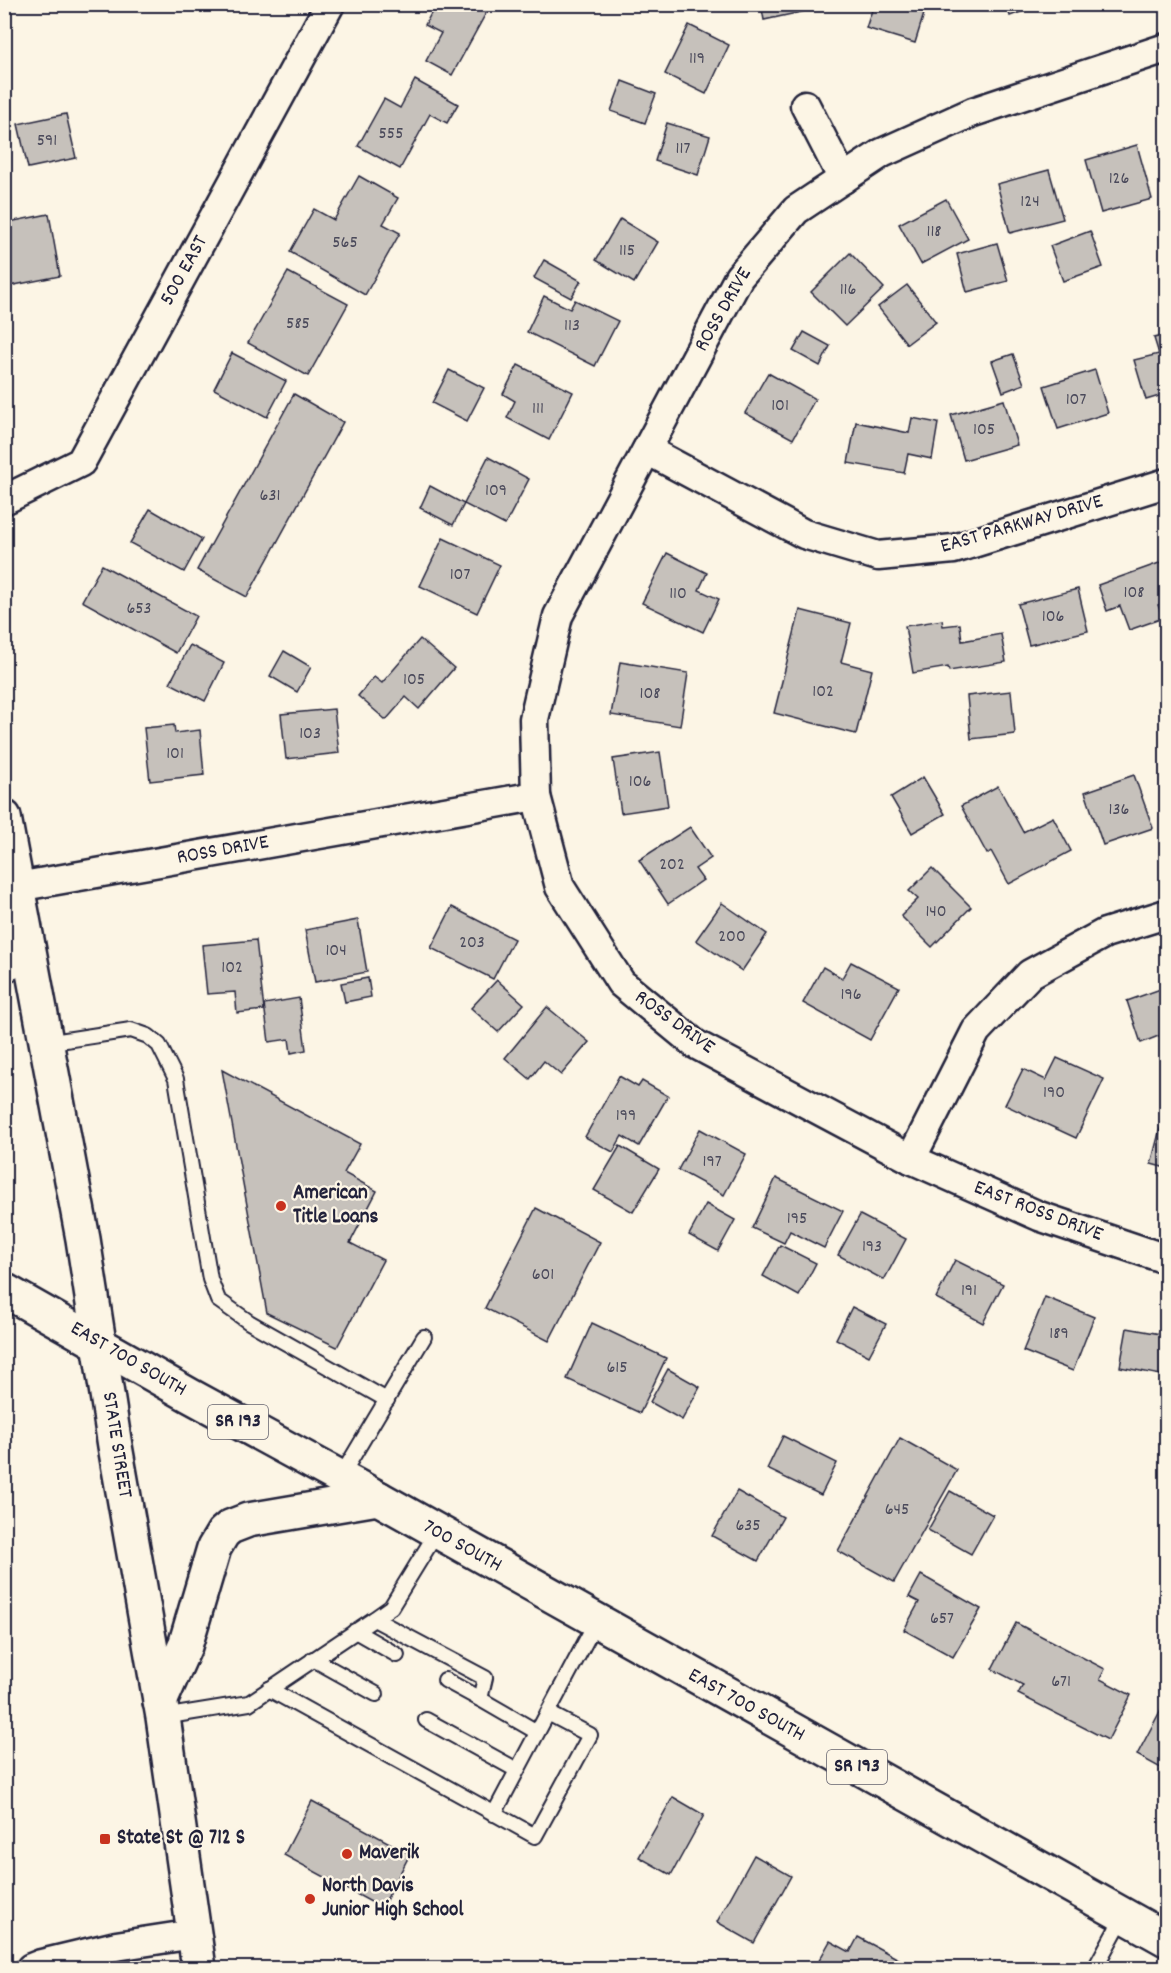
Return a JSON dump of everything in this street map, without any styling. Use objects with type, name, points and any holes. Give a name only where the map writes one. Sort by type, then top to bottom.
[{"type":"main road","name":"STATE STREET","points":[[4,817],[83,1239],[99,1344],[168,1649]]},
{"type":"main road","points":[[4,966],[17,887]]},
{"type":"main road","name":"EAST 700 SOUTH","points":[[4,1290],[189,1395],[378,1498]]},
{"type":"main road","points":[[199,1968],[161,1710],[168,1649],[214,1548],[223,1533],[230,1527],[248,1520],[378,1498]]},
{"type":"main road","name":"700 SOUTH","points":[[378,1498],[547,1594]]},
{"type":"main road","name":"EAST 700 SOUTH","points":[[547,1594],[1167,1939]]},
{"type":"street","name":"500 EAST","points":[[4,500],[81,462],[330,4]]},
{"type":"street","name":"ROSS DRIVE","points":[[911,1159],[695,1044],[621,983],[560,887],[536,796],[534,719],[558,616],[739,278],[796,210],[882,153],[973,112],[1167,48]]},
{"type":"street","points":[[805,105],[843,179]]},
{"type":"street","name":"EAST PARKWAY DRIVE","points":[[647,450],[804,534],[878,556],[954,549],[1167,483]]},
{"type":"street","name":"ROSS DRIVE","points":[[17,887],[536,796]]},
{"type":"street","points":[[911,1159],[976,1031],[1030,974],[1105,933],[1167,914]]},
{"type":"street","name":"EAST ROSS DRIVE","points":[[911,1159],[1039,1216],[1167,1259]]},
{"type":"street","points":[[30,1968],[117,1946],[194,1934]]},
{"type":"lane","points":[[46,1043],[131,1030],[148,1036],[159,1045],[176,1079],[210,1279],[218,1300],[249,1322],[387,1400]]},
{"type":"lane","points":[[340,1478],[424,1337]]},
{"type":"lane","points":[[161,1710],[249,1703],[391,1607],[437,1532]]},
{"type":"lane","points":[[374,1619],[485,1678],[480,1699]]},
{"type":"lane","points":[[494,1814],[596,1622]]},
{"type":"lane","points":[[355,1631],[397,1655]]},
{"type":"lane","points":[[313,1659],[376,1694]]},
{"type":"lane","points":[[445,1680],[537,1732]]},
{"type":"lane","points":[[269,1689],[535,1836],[590,1736],[548,1713]]},
{"type":"lane","points":[[426,1720],[517,1770]]},
{"type":"lane","points":[[1095,1968],[1124,1915]]},
{"type":"building","points":[[436,4],[491,4],[452,75],[426,61],[441,33],[425,25]]},
{"type":"building","points":[[761,4],[814,4],[815,9],[764,20]]},
{"type":"building","points":[[874,4],[927,4],[915,43],[866,28]]},
{"type":"building","points":[[1006,4],[1043,4],[1010,16]]},
{"type":"building","points":[[689,25],[729,45],[706,94],[665,74]]},
{"type":"building","points":[[415,80],[458,104],[447,123],[430,114],[400,169],[358,146],[384,99],[400,108]]},
{"type":"building","points":[[622,81],[656,94],[645,123],[611,111]]},
{"type":"building","points":[[66,114],[76,158],[28,168],[18,124]]},
{"type":"building","points":[[667,123],[710,136],[698,175],[655,161]]},
{"type":"building","points":[[1137,145],[1152,199],[1101,213],[1086,160]]},
{"type":"building","points":[[1049,170],[1063,219],[1010,233],[997,184]]},
{"type":"building","points":[[359,176],[398,198],[383,224],[400,233],[365,295],[290,252],[314,209],[334,220]]},
{"type":"building","points":[[946,199],[968,239],[921,264],[899,224]]},
{"type":"building","points":[[49,214],[60,276],[4,287],[4,223]]},
{"type":"building","points":[[620,219],[658,242],[634,283],[596,260]]},
{"type":"building","points":[[1090,231],[1103,267],[1063,281],[1050,246]]},
{"type":"building","points":[[997,243],[1008,281],[967,292],[957,254]]},
{"type":"building","points":[[850,253],[884,288],[845,326],[811,292]]},
{"type":"building","points":[[544,260],[581,281],[571,298],[534,278]]},
{"type":"building","points":[[288,272],[348,304],[308,376],[248,343]]},
{"type":"building","points":[[907,285],[936,322],[907,344],[878,307]]},
{"type":"building","points":[[544,296],[570,309],[575,300],[618,321],[595,366],[527,332]]},
{"type":"building","points":[[804,332],[830,346],[820,366],[793,351]]},
{"type":"building","points":[[1166,335],[1166,394],[1146,400],[1134,360],[1159,354],[1154,338]]},
{"type":"building","points":[[232,353],[286,381],[267,417],[214,389]]},
{"type":"building","points":[[1013,354],[1024,384],[1003,392],[992,361]]},
{"type":"building","points":[[518,365],[573,392],[549,440],[507,418],[515,401],[503,394]]},
{"type":"building","points":[[449,370],[484,388],[467,421],[432,403]]},
{"type":"building","points":[[1095,370],[1108,413],[1058,429],[1044,386]]},
{"type":"building","points":[[768,373],[815,399],[793,439],[745,413]]},
{"type":"building","points":[[294,394],[343,422],[247,597],[197,570]]},
{"type":"building","points":[[1004,400],[1017,445],[964,460],[951,415]]},
{"type":"building","points":[[912,418],[938,423],[932,459],[908,454],[904,473],[848,463],[856,422],[909,433]]},
{"type":"building","points":[[488,457],[529,479],[505,525],[464,504]]},
{"type":"building","points":[[430,486],[464,504],[453,525],[420,508]]},
{"type":"building","points":[[150,509],[202,539],[184,572],[130,543]]},
{"type":"building","points":[[443,538],[500,565],[477,613],[420,586]]},
{"type":"building","points":[[667,553],[707,573],[699,590],[719,599],[703,632],[642,603]]},
{"type":"building","points":[[1162,562],[1166,576],[1166,602],[1158,605],[1163,618],[1129,630],[1120,606],[1107,611],[1098,585]]},
{"type":"building","points":[[102,565],[196,616],[176,653],[82,601]]},
{"type":"building","points":[[1078,589],[1088,631],[1029,645],[1018,604]]},
{"type":"building","points":[[800,610],[851,623],[841,662],[872,670],[856,734],[774,713]]},
{"type":"building","points":[[942,620],[943,626],[960,624],[962,641],[1001,634],[1006,662],[949,671],[948,667],[913,673],[905,626]]},
{"type":"building","points":[[420,639],[454,668],[419,709],[406,697],[386,720],[358,696],[374,677],[382,683]]},
{"type":"building","points":[[190,645],[224,663],[205,701],[170,683]]},
{"type":"building","points":[[284,651],[311,667],[297,692],[270,676]]},
{"type":"building","points":[[620,662],[688,673],[680,726],[611,715]]},
{"type":"building","points":[[1011,691],[1015,734],[971,739],[967,696]]},
{"type":"building","points":[[334,709],[339,753],[286,759],[281,714]]},
{"type":"building","points":[[174,725],[175,733],[200,730],[204,775],[150,781],[144,728]]},
{"type":"building","points":[[660,752],[668,806],[621,813],[613,759]]},
{"type":"building","points":[[1134,775],[1153,828],[1103,845],[1085,792]]},
{"type":"building","points":[[923,777],[945,814],[912,833],[891,797]]},
{"type":"building","points":[[998,786],[1023,832],[1053,817],[1071,851],[1009,884],[991,851],[987,854],[961,806]]},
{"type":"building","points":[[690,827],[711,858],[695,869],[703,880],[668,904],[639,860]]},
{"type":"building","points":[[932,868],[971,907],[932,947],[901,916],[918,899],[909,891]]},
{"type":"building","points":[[722,903],[767,934],[742,971],[696,940]]},
{"type":"building","points":[[452,907],[514,939],[493,979],[431,948]]},
{"type":"building","points":[[358,920],[367,972],[315,982],[305,930]]},
{"type":"building","points":[[256,940],[264,1010],[237,1013],[235,992],[207,994],[202,945]]},
{"type":"building","points":[[851,962],[899,987],[870,1040],[803,1003],[823,967],[842,978]]},
{"type":"building","points":[[368,978],[371,997],[345,1002],[341,983]]},
{"type":"building","points":[[497,980],[524,1004],[498,1032],[471,1008]]},
{"type":"building","points":[[1166,987],[1166,1033],[1141,1043],[1127,1001]]},
{"type":"building","points":[[299,998],[306,1050],[291,1053],[289,1039],[269,1042],[264,1004]]},
{"type":"building","points":[[547,1007],[589,1042],[561,1075],[544,1061],[530,1079],[505,1058]]},
{"type":"building","points":[[1057,1058],[1104,1079],[1076,1138],[1005,1105],[1023,1069],[1046,1080]]},
{"type":"building","points":[[222,1070],[360,1144],[344,1173],[377,1191],[350,1243],[383,1260],[337,1347],[267,1313]]},
{"type":"building","points":[[619,1076],[638,1087],[642,1081],[668,1096],[639,1146],[622,1136],[613,1152],[585,1137]]},
{"type":"building","points":[[1162,1121],[1166,1122],[1166,1168],[1151,1164]]},
{"type":"building","points":[[700,1129],[746,1154],[724,1195],[678,1170]]},
{"type":"building","points":[[620,1146],[659,1169],[633,1212],[594,1190]]},
{"type":"building","points":[[776,1178],[843,1211],[824,1248],[790,1231],[784,1243],[752,1228]]},
{"type":"building","points":[[706,1204],[735,1220],[718,1251],[689,1235]]},
{"type":"building","points":[[536,1208],[600,1242],[549,1341],[485,1308]]},
{"type":"building","points":[[860,1215],[906,1239],[884,1280],[838,1255]]},
{"type":"building","points":[[780,1245],[816,1263],[799,1296],[763,1276]]},
{"type":"building","points":[[955,1260],[1003,1284],[983,1323],[936,1298]]},
{"type":"building","points":[[1045,1297],[1094,1317],[1073,1371],[1023,1351]]},
{"type":"building","points":[[852,1307],[886,1324],[869,1356],[836,1339]]},
{"type":"building","points":[[592,1323],[666,1358],[640,1413],[567,1379]]},
{"type":"building","points":[[1127,1328],[1166,1335],[1166,1376],[1120,1367]]},
{"type":"building","points":[[668,1369],[700,1387],[682,1420],[650,1402]]},
{"type":"building","points":[[783,1436],[837,1463],[821,1495],[767,1469]]},
{"type":"building","points":[[900,1438],[957,1470],[894,1582],[838,1551]]},
{"type":"building","points":[[737,1491],[783,1517],[758,1561],[712,1536]]},
{"type":"building","points":[[950,1491],[993,1515],[971,1554],[928,1530]]},
{"type":"building","points":[[921,1575],[981,1609],[953,1657],[904,1630],[919,1602],[909,1597]]},
{"type":"building","points":[[1016,1623],[1105,1669],[1100,1679],[1131,1695],[1108,1740],[1018,1694],[1023,1685],[992,1669]]},
{"type":"building","points":[[1166,1700],[1166,1775],[1160,1771],[1161,1768],[1137,1755]]},
{"type":"building","points":[[673,1797],[704,1815],[671,1875],[639,1857]]},
{"type":"building","name":"Maverik","points":[[312,1801],[410,1854],[382,1908],[284,1855]]},
{"type":"building","points":[[754,1855],[791,1876],[754,1943],[717,1922]]},
{"type":"building","points":[[858,1937],[915,1968],[815,1968],[830,1941],[850,1952]]},
{"type":"place","name":"American Title Loans","points":[[281,1206]]},
{"type":"place","name":"State St @ 712 S","points":[[105,1839]]},
{"type":"place","name":"Maverik","points":[[347,1854]]},
{"type":"place","name":"North Davis Junior High School","points":[[310,1899]]}]
